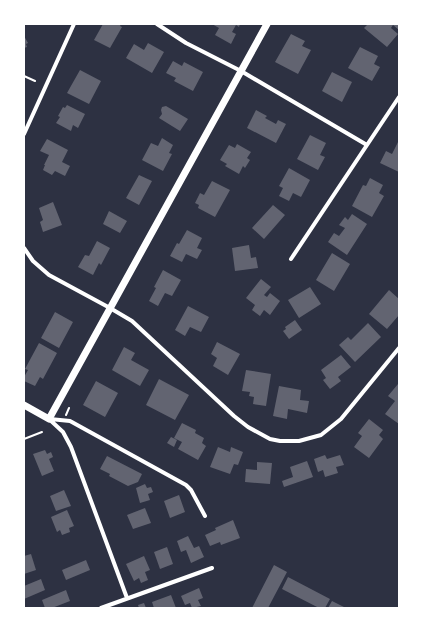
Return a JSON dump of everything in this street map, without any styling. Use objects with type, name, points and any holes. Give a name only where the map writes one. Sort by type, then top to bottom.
[{"type":"street","points":[[24,134],[74,24]]},
{"type":"street","points":[[157,24],[186,43],[240,71],[367,144]]},
{"type":"street","points":[[49,419],[267,24]]},
{"type":"street","points":[[291,260],[399,97]]},
{"type":"street","points":[[24,248],[33,261],[49,275],[132,321],[234,416],[261,435],[280,441],[299,442],[321,435],[341,419],[399,348]]},
{"type":"street","points":[[24,405],[49,419],[63,432],[71,447],[127,598]]},
{"type":"street","points":[[49,419],[70,421],[186,485],[191,490],[205,516]]},
{"type":"street","points":[[101,608],[212,568]]},
{"type":"path","points":[[24,76],[35,82]]},
{"type":"path","points":[[24,439],[42,432]]},
{"type":"building","points":[[103,24],[121,24],[120,26],[122,27],[110,48],[94,40]]},
{"type":"building","points":[[212,24],[240,24],[239,27],[236,25],[232,32],[236,34],[231,44],[215,35],[219,28]]},
{"type":"building","points":[[368,24],[399,24],[399,30],[393,25],[391,28],[398,34],[387,47],[364,28]]},
{"type":"building","points":[[291,34],[305,41],[302,46],[311,50],[298,74],[275,62]]},
{"type":"building","points":[[24,36],[28,43],[26,44],[27,47],[24,48]]},
{"type":"building","points":[[148,43],[164,52],[152,73],[126,58],[134,44],[144,50]]},
{"type":"building","points":[[360,47],[378,56],[374,64],[380,67],[372,81],[348,68]]},
{"type":"building","points":[[173,61],[182,66],[184,62],[203,72],[193,91],[174,81],[176,78],[166,73]]},
{"type":"building","points":[[80,70],[101,81],[89,104],[67,93]]},
{"type":"building","points":[[332,72],[352,82],[342,102],[322,91]]},
{"type":"building","points":[[67,105],[85,114],[78,128],[73,125],[71,131],[56,123],[60,117],[58,116],[63,107],[65,108]]},
{"type":"building","points":[[166,106],[188,119],[180,131],[159,118],[162,114],[162,107]]},
{"type":"building","points":[[256,110],[267,116],[265,118],[276,124],[278,120],[286,124],[276,143],[247,128]]},
{"type":"building","points":[[310,135],[326,143],[320,155],[325,157],[318,170],[297,159]]},
{"type":"building","points":[[162,138],[173,145],[169,153],[172,154],[163,171],[142,160],[151,143],[158,146]]},
{"type":"building","points":[[47,139],[68,150],[62,162],[70,166],[65,176],[55,171],[52,175],[43,170],[49,155],[40,151]]},
{"type":"building","points":[[398,142],[399,172],[380,163],[386,151],[392,154]]},
{"type":"building","points":[[237,144],[251,152],[247,158],[250,160],[245,168],[243,166],[239,174],[225,166],[227,164],[220,160],[229,145],[235,148]]},
{"type":"building","points":[[289,168],[310,180],[301,197],[293,193],[289,201],[279,196],[283,188],[279,186]]},
{"type":"building","points":[[139,175],[152,181],[139,205],[126,198]]},
{"type":"building","points":[[370,178],[383,185],[379,193],[384,196],[372,217],[352,206],[363,185],[366,186]]},
{"type":"building","points":[[212,181],[230,190],[215,217],[198,208],[199,205],[195,203],[200,193],[204,195]]},
{"type":"building","points":[[53,202],[62,225],[43,232],[40,222],[43,220],[39,208]]},
{"type":"building","points":[[273,205],[285,215],[264,239],[252,228]]},
{"type":"building","points":[[109,211],[127,221],[120,233],[103,224]]},
{"type":"building","points":[[352,214],[367,224],[347,255],[328,242],[334,233],[339,236],[345,228],[339,225],[345,217],[348,220]]},
{"type":"building","points":[[187,230],[202,238],[197,248],[202,250],[197,259],[186,254],[182,262],[170,256],[177,243],[179,244]]},
{"type":"building","points":[[97,241],[110,248],[101,265],[99,263],[93,275],[78,267],[85,255],[89,256]]},
{"type":"building","points":[[249,245],[251,258],[256,257],[258,268],[235,271],[232,248]]},
{"type":"building","points":[[332,253],[350,264],[334,291],[316,280]]},
{"type":"building","points":[[163,270],[181,280],[172,296],[165,293],[158,306],[149,301],[156,288],[154,287]]},
{"type":"building","points":[[261,279],[271,287],[264,295],[267,297],[270,293],[280,301],[270,315],[264,310],[260,316],[252,310],[255,305],[246,298]]},
{"type":"building","points":[[310,287],[321,304],[299,318],[288,300]]},
{"type":"building","points":[[389,290],[399,299],[399,315],[387,329],[369,314]]},
{"type":"building","points":[[188,306],[209,317],[201,332],[190,327],[185,336],[175,330]]},
{"type":"building","points":[[55,312],[73,322],[59,348],[41,338]]},
{"type":"building","points":[[295,320],[302,330],[289,339],[283,331],[286,329],[285,327]]},
{"type":"building","points":[[368,323],[381,337],[355,362],[339,345],[348,337],[351,340]]},
{"type":"building","points":[[217,342],[240,354],[228,375],[213,366],[217,358],[211,354]]},
{"type":"building","points":[[39,343],[57,353],[43,379],[40,377],[35,386],[24,381],[24,377],[28,370],[25,369]]},
{"type":"building","points":[[124,347],[135,353],[131,360],[149,370],[140,386],[112,370]]},
{"type":"building","points":[[341,355],[351,367],[338,377],[341,381],[330,389],[323,380],[326,378],[321,370]]},
{"type":"building","points":[[246,370],[271,374],[266,406],[253,404],[254,397],[249,396],[250,392],[242,391]]},
{"type":"building","points":[[159,379],[189,395],[175,420],[146,405]]},
{"type":"building","points":[[96,381],[118,393],[105,417],[83,405]]},
{"type":"building","points":[[398,384],[399,424],[385,414],[395,401],[388,396]]},
{"type":"building","points":[[279,386],[301,390],[300,400],[309,401],[307,413],[288,409],[287,419],[273,416]]},
{"type":"building","points":[[369,419],[383,430],[379,435],[383,439],[369,458],[354,447],[362,436],[358,433]]},
{"type":"building","points":[[182,423],[196,430],[195,433],[204,438],[202,443],[206,446],[198,460],[178,449],[182,442],[174,438]]},
{"type":"building","points":[[171,437],[177,440],[174,447],[167,443]]},
{"type":"building","points":[[218,447],[230,452],[231,447],[243,452],[238,465],[234,464],[230,474],[210,467]]},
{"type":"building","points":[[45,450],[47,454],[51,452],[53,457],[49,459],[54,471],[42,476],[33,454]]},
{"type":"building","points":[[325,455],[327,459],[340,455],[344,465],[336,467],[338,473],[325,477],[323,470],[318,472],[314,459]]},
{"type":"building","points":[[107,456],[142,474],[138,482],[128,486],[109,476],[110,474],[100,469]]},
{"type":"building","points":[[307,461],[313,477],[284,487],[282,481],[293,477],[290,467]]},
{"type":"building","points":[[257,462],[272,463],[270,484],[245,482],[246,469],[257,470]]},
{"type":"building","points":[[145,484],[147,488],[151,487],[153,492],[148,494],[150,500],[140,503],[136,488]]},
{"type":"building","points":[[64,490],[71,506],[56,511],[50,496]]},
{"type":"building","points":[[179,495],[185,512],[170,518],[164,501]]},
{"type":"building","points":[[145,508],[151,523],[133,529],[127,515]]},
{"type":"building","points":[[67,510],[74,526],[69,528],[70,532],[62,535],[60,530],[57,532],[51,517]]},
{"type":"building","points":[[233,520],[240,538],[221,545],[220,542],[210,546],[205,535],[216,530],[215,528]]},
{"type":"building","points":[[188,536],[194,548],[199,546],[204,557],[191,563],[186,550],[181,552],[177,541]]},
{"type":"building","points":[[167,547],[173,564],[160,569],[154,552]]},
{"type":"building","points":[[31,554],[36,570],[24,574],[24,556]]},
{"type":"building","points":[[144,556],[150,570],[145,572],[148,580],[141,583],[139,578],[134,581],[126,564]]},
{"type":"building","points":[[86,560],[90,570],[66,580],[62,570]]},
{"type":"building","points":[[274,565],[287,572],[268,608],[252,608]]},
{"type":"building","points":[[288,577],[330,599],[325,608],[319,608],[282,589]]},
{"type":"building","points":[[41,579],[45,590],[24,599],[24,586]]},
{"type":"building","points":[[199,588],[203,598],[198,600],[201,606],[192,608],[190,603],[185,605],[181,596]]},
{"type":"building","points":[[66,590],[70,601],[52,608],[45,608],[42,600]]},
{"type":"building","points":[[171,595],[176,608],[154,608],[152,602]]},
{"type":"building","points":[[332,601],[346,608],[328,608]]},
{"type":"building","points":[[144,603],[146,608],[139,608],[138,605]]}]
